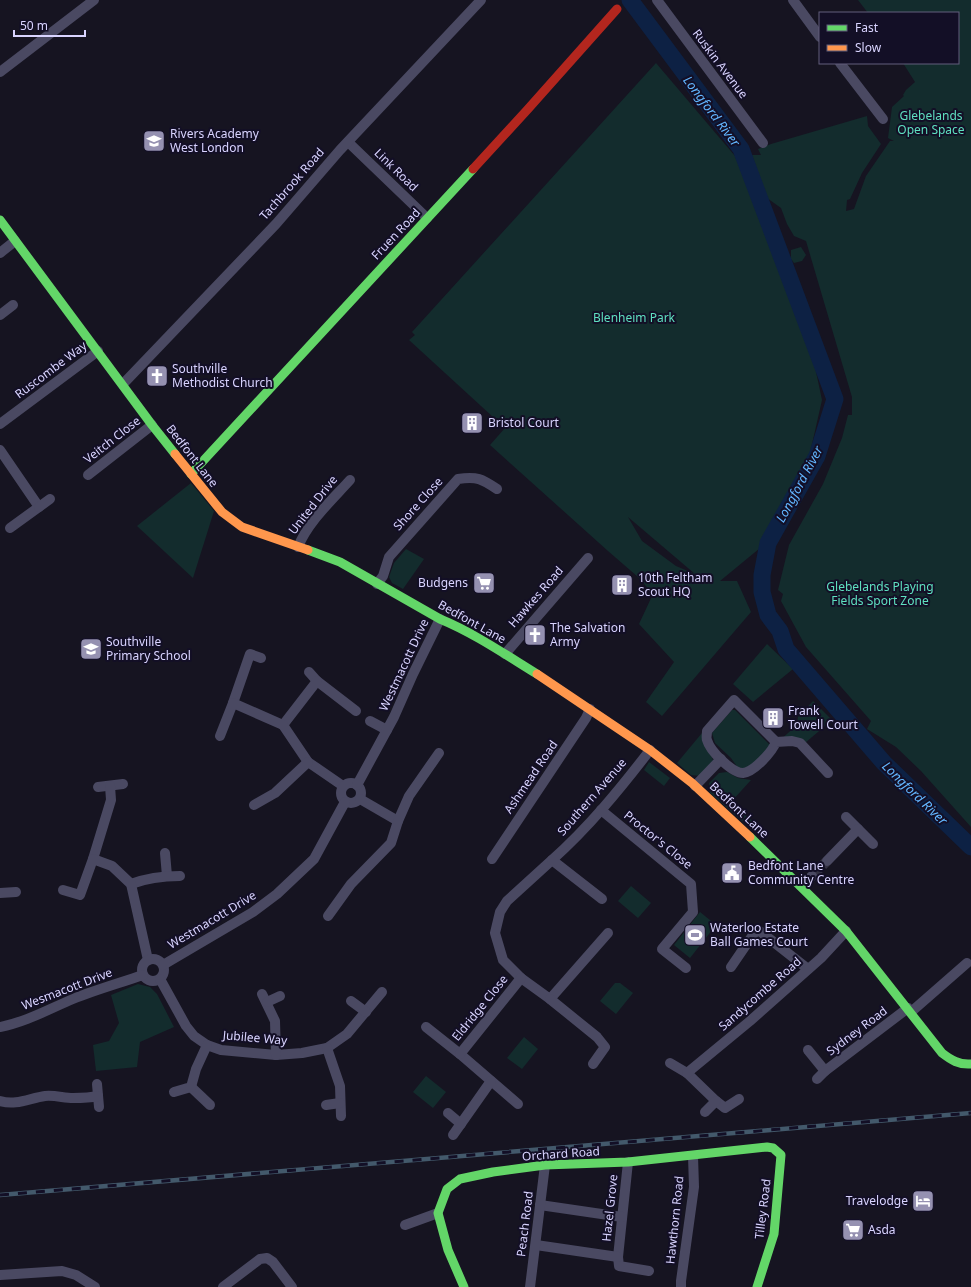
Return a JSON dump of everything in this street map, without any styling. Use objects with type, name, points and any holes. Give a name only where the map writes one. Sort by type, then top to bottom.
[{"type":"main road","name":"Fruen Road","points":[[191,474],[528,109],[617,9]]},
{"type":"main road","name":"Bedfont Lane","points":[[0,220],[152,425],[222,512],[232,520],[252,531],[329,557],[440,619],[452,624],[504,654],[590,709],[650,750],[695,786],[801,886],[846,931],[942,1053],[953,1061],[966,1065],[971,1064]]},
{"type":"main road","name":"Orchard Road","points":[[438,1213],[448,1189],[460,1179],[493,1172],[545,1165],[628,1162],[767,1147],[773,1148],[781,1155]]},
{"type":"main road","name":"Tilley Road","points":[[757,1287],[774,1234],[781,1155]]},
{"type":"main road","points":[[438,1213],[448,1250],[464,1287]]},
{"type":"street","points":[[0,72],[94,0]]},
{"type":"street","name":"Tachbrook Road","points":[[122,384],[276,224],[348,142],[481,0]]},
{"type":"street","name":"Ruskin Avenue","points":[[656,0],[763,143]]},
{"type":"street","points":[[792,0],[819,36]]},
{"type":"street","points":[[841,64],[883,119]]},
{"type":"street","name":"Link Road","points":[[348,142],[427,218]]},
{"type":"street","points":[[0,253],[15,241]]},
{"type":"street","points":[[0,315],[14,305]]},
{"type":"street","name":"Ruscombe Way","points":[[0,424],[98,351]]},
{"type":"street","name":"Veitch Close","points":[[88,475],[152,425]]},
{"type":"street","points":[[0,450],[39,507]]},
{"type":"street","name":"Shore Close","points":[[377,584],[383,576],[389,557],[458,479],[469,477],[483,479],[497,489]]},
{"type":"street","name":"United Drive","points":[[298,547],[301,540],[317,517],[350,480]]},
{"type":"street","points":[[10,528],[50,499]]},
{"type":"street","name":"Hawkes Road","points":[[504,654],[588,558]]},
{"type":"street","name":"Westmacott Drive","points":[[357,785],[387,730],[440,619]]},
{"type":"street","points":[[220,736],[250,654],[261,658]]},
{"type":"street","points":[[309,672],[317,681],[356,711]]},
{"type":"street","points":[[283,725],[317,681]]},
{"type":"street","points":[[776,742],[774,747],[760,763],[745,773],[737,772],[721,759],[710,746],[707,740],[707,731],[734,700],[776,742],[792,741],[800,743],[828,773]]},
{"type":"street","points":[[233,703],[283,725],[308,762],[343,786]]},
{"type":"street","name":"Ashmead Road","points":[[492,859],[586,718],[590,709]]},
{"type":"street","points":[[370,720],[387,730]]},
{"type":"street","name":"Southern Avenue","points":[[593,1064],[605,1047],[597,1037],[521,978],[503,960],[495,932],[500,912],[507,901],[573,841],[601,810],[650,750]]},
{"type":"street","points":[[328,916],[351,884],[392,843],[398,821],[409,796],[439,753]]},
{"type":"street","points":[[695,786],[721,759]]},
{"type":"street","points":[[254,805],[275,793],[308,762]]},
{"type":"street","points":[[351,783],[357,785],[362,791],[360,799],[354,804],[345,802],[341,796],[343,786],[351,783]]},
{"type":"street","points":[[98,787],[123,784]]},
{"type":"street","points":[[63,890],[79,898],[93,859],[111,800],[110,786]]},
{"type":"street","points":[[360,799],[398,821]]},
{"type":"street","name":"Westmacott Drive","points":[[163,965],[253,912],[277,894],[314,859],[345,802]]},
{"type":"street","name":"Proctor's Close","points":[[601,810],[691,884],[693,912],[662,949],[686,968]]},
{"type":"street","points":[[846,817],[874,844]]},
{"type":"street","points":[[827,861],[858,829]]},
{"type":"street","points":[[165,853],[167,876]]},
{"type":"street","points":[[93,859],[112,866],[131,884],[148,960]]},
{"type":"street","points":[[552,860],[602,899]]},
{"type":"street","points":[[131,884],[144,879],[180,876]]},
{"type":"street","points":[[801,886],[812,876]]},
{"type":"street","points":[[0,893],[16,892]]},
{"type":"street","points":[[730,966],[757,929],[808,969]]},
{"type":"street","name":"Sandycombe Road","points":[[687,1073],[750,1021],[821,958],[846,931]]},
{"type":"street","points":[[550,999],[608,933]]},
{"type":"street","points":[[148,960],[158,960],[163,965],[164,973],[160,979],[152,981],[143,975],[142,967],[148,960]]},
{"type":"street","name":"Sydney Road","points":[[808,1050],[825,1071],[909,1010],[967,963]]},
{"type":"street","name":"Wesmacott Drive","points":[[0,1027],[30,1018],[75,998],[143,975]]},
{"type":"street","name":"Eldridge Close","points":[[460,1054],[521,978]]},
{"type":"street","name":"Jubilee Way","points":[[160,979],[186,1026],[194,1036],[207,1045],[221,1050],[276,1055],[302,1053],[327,1048],[347,1034],[382,992]]},
{"type":"street","points":[[276,1055],[275,1021],[264,998],[280,996]]},
{"type":"street","points":[[351,1000],[366,1012]]},
{"type":"street","name":"Eldridge Close","points":[[426,1027],[518,1104]]},
{"type":"street","points":[[191,1087],[196,1069],[207,1045]]},
{"type":"street","points":[[327,1048],[340,1086],[341,1116]]},
{"type":"street","points":[[670,1063],[687,1073],[725,1108],[739,1099]]},
{"type":"street","points":[[817,1079],[825,1071]]},
{"type":"street","points":[[453,1135],[491,1081]]},
{"type":"street","points":[[97,1084],[99,1107]]},
{"type":"street","points":[[174,1092],[191,1087]]},
{"type":"street","points":[[191,1087],[210,1105]]},
{"type":"street","points":[[0,1101],[17,1103],[46,1096],[72,1098],[98,1096]]},
{"type":"street","points":[[706,1112],[716,1101]]},
{"type":"street","points":[[326,1105],[340,1103]]},
{"type":"street","points":[[448,1113],[461,1124]]},
{"type":"street","name":"Hawthorn Road","points":[[681,1287],[694,1187],[693,1156]]},
{"type":"street","name":"Hazel Grove","points":[[618,1257],[628,1162]]},
{"type":"street","name":"Peach Road","points":[[530,1287],[545,1165]]},
{"type":"street","points":[[540,1204],[622,1216]]},
{"type":"street","points":[[405,1226],[438,1213]]},
{"type":"street","points":[[536,1245],[618,1257],[619,1266],[649,1271]]},
{"type":"street","points":[[222,1287],[260,1259],[267,1258],[273,1262],[292,1287]]},
{"type":"street","points":[[0,1275],[62,1271],[76,1274],[95,1287]]},
{"type":"green space","name":"Glebelands Playing Fields Sport Zone","points":[[858,0],[971,0],[971,827],[921,771],[896,747],[867,729],[871,721],[806,647],[781,601],[783,594],[778,590],[789,545],[823,484],[842,438],[848,415],[852,415],[852,397],[806,241],[794,236],[787,224],[781,208],[767,198],[752,155],[761,155],[758,149],[771,144],[867,116],[868,126],[881,144],[862,173],[850,199],[847,200],[846,211],[854,209],[866,176],[890,141],[894,141],[888,138],[892,107],[904,96],[903,95],[906,90],[915,82],[904,64],[959,64],[959,12],[867,12]]},
{"type":"green space","name":"Blenheim Park","points":[[656,63],[735,156],[807,329],[822,400],[810,453],[765,544],[720,581],[737,581],[751,612],[662,716],[646,702],[674,662],[639,624],[653,594],[638,577],[490,445],[505,428],[409,340],[415,335],[412,332]],"holes":[[[628,517],[695,574],[676,566],[642,541]]]},
{"type":"green space","points":[[801,247],[806,255],[802,261],[794,263],[791,259],[791,250]]},
{"type":"green space","points":[[191,483],[214,511],[193,578],[137,526]]},
{"type":"green space","points":[[406,549],[424,559],[403,589],[392,583],[389,577],[394,563]]},
{"type":"green space","points":[[767,644],[793,669],[753,702],[733,684]]},
{"type":"green space","points":[[813,701],[832,720],[805,743],[778,742],[797,725],[798,717]]},
{"type":"green space","points":[[732,710],[735,710],[772,747],[746,770],[738,768],[731,758],[715,743],[712,733]]},
{"type":"green space","points":[[702,733],[713,760],[712,764],[700,776],[691,775],[677,763]]},
{"type":"green space","points":[[649,762],[670,778],[664,786],[644,770]]},
{"type":"green space","points":[[727,772],[738,778],[751,780],[731,802],[755,823],[750,828],[710,793],[709,783],[719,773]]},
{"type":"green space","points":[[631,886],[651,903],[638,918],[618,901]]},
{"type":"green space","name":"Waterloo Estate Ball Games Court","points":[[700,912],[716,925],[690,958],[674,945]]},
{"type":"green space","points":[[615,983],[620,983],[633,993],[616,1014],[600,1001]]},
{"type":"green space","points":[[138,984],[150,987],[157,994],[174,1027],[140,1042],[137,1067],[96,1071],[93,1045],[109,1041],[119,1023],[111,995]]},
{"type":"green space","points":[[524,1037],[538,1049],[522,1069],[507,1058]]},
{"type":"green space","points":[[426,1076],[446,1092],[433,1108],[413,1092]]},
{"type":"waterway","name":"Longford River","points":[[630,0],[741,149],[835,399],[817,456],[768,543],[762,575],[762,592],[768,615],[780,631],[786,649],[884,763],[971,847]]},
{"type":"tunnel","points":[[812,876],[827,861]]},
{"type":"railway","points":[[0,1195],[971,1113]]},
{"type":"traffic: fast","points":[[191,474],[473,169]]},
{"type":"traffic: fast","points":[[0,220],[175,454]]},
{"type":"traffic: fast","points":[[308,550],[340,562],[440,619],[502,652],[537,674]]},
{"type":"traffic: fast","points":[[750,837],[846,931],[942,1053],[955,1062],[971,1064]]},
{"type":"traffic: fast","points":[[464,1287],[448,1250],[438,1213],[447,1189],[460,1179],[493,1172],[545,1165],[628,1162],[767,1147],[773,1148],[781,1155],[774,1234],[757,1287]]},
{"type":"traffic: slow","points":[[175,454],[222,512],[242,527],[308,550]]},
{"type":"traffic: slow","points":[[537,674],[650,750],[692,783],[750,837]]},
{"type":"traffic: jam","points":[[473,169],[617,9]]},
{"type":"place","name":"Rivers Academy West London","points":[[154,141]]},
{"type":"place","name":"Southville Methodist Church","points":[[157,376]]},
{"type":"place","name":"Bristol Court","points":[[472,423]]},
{"type":"place","name":"Budgens","points":[[484,583]]},
{"type":"place","name":"10th Feltham Scout HQ","points":[[622,585]]},
{"type":"place","name":"The Salvation Army","points":[[535,635]]},
{"type":"place","name":"Southville Primary School","points":[[91,649]]},
{"type":"place","name":"Frank Towell Court","points":[[773,718]]},
{"type":"place","name":"Bedfont Lane Community Centre","points":[[732,873]]},
{"type":"place","name":"Waterloo Estate Ball Games Court","points":[[695,935]]},
{"type":"place","name":"Travelodge","points":[[923,1201]]},
{"type":"place","name":"Asda","points":[[853,1230]]},
{"type":"park label","name":"Glebelands Open Space","points":[[931,123]]}]
